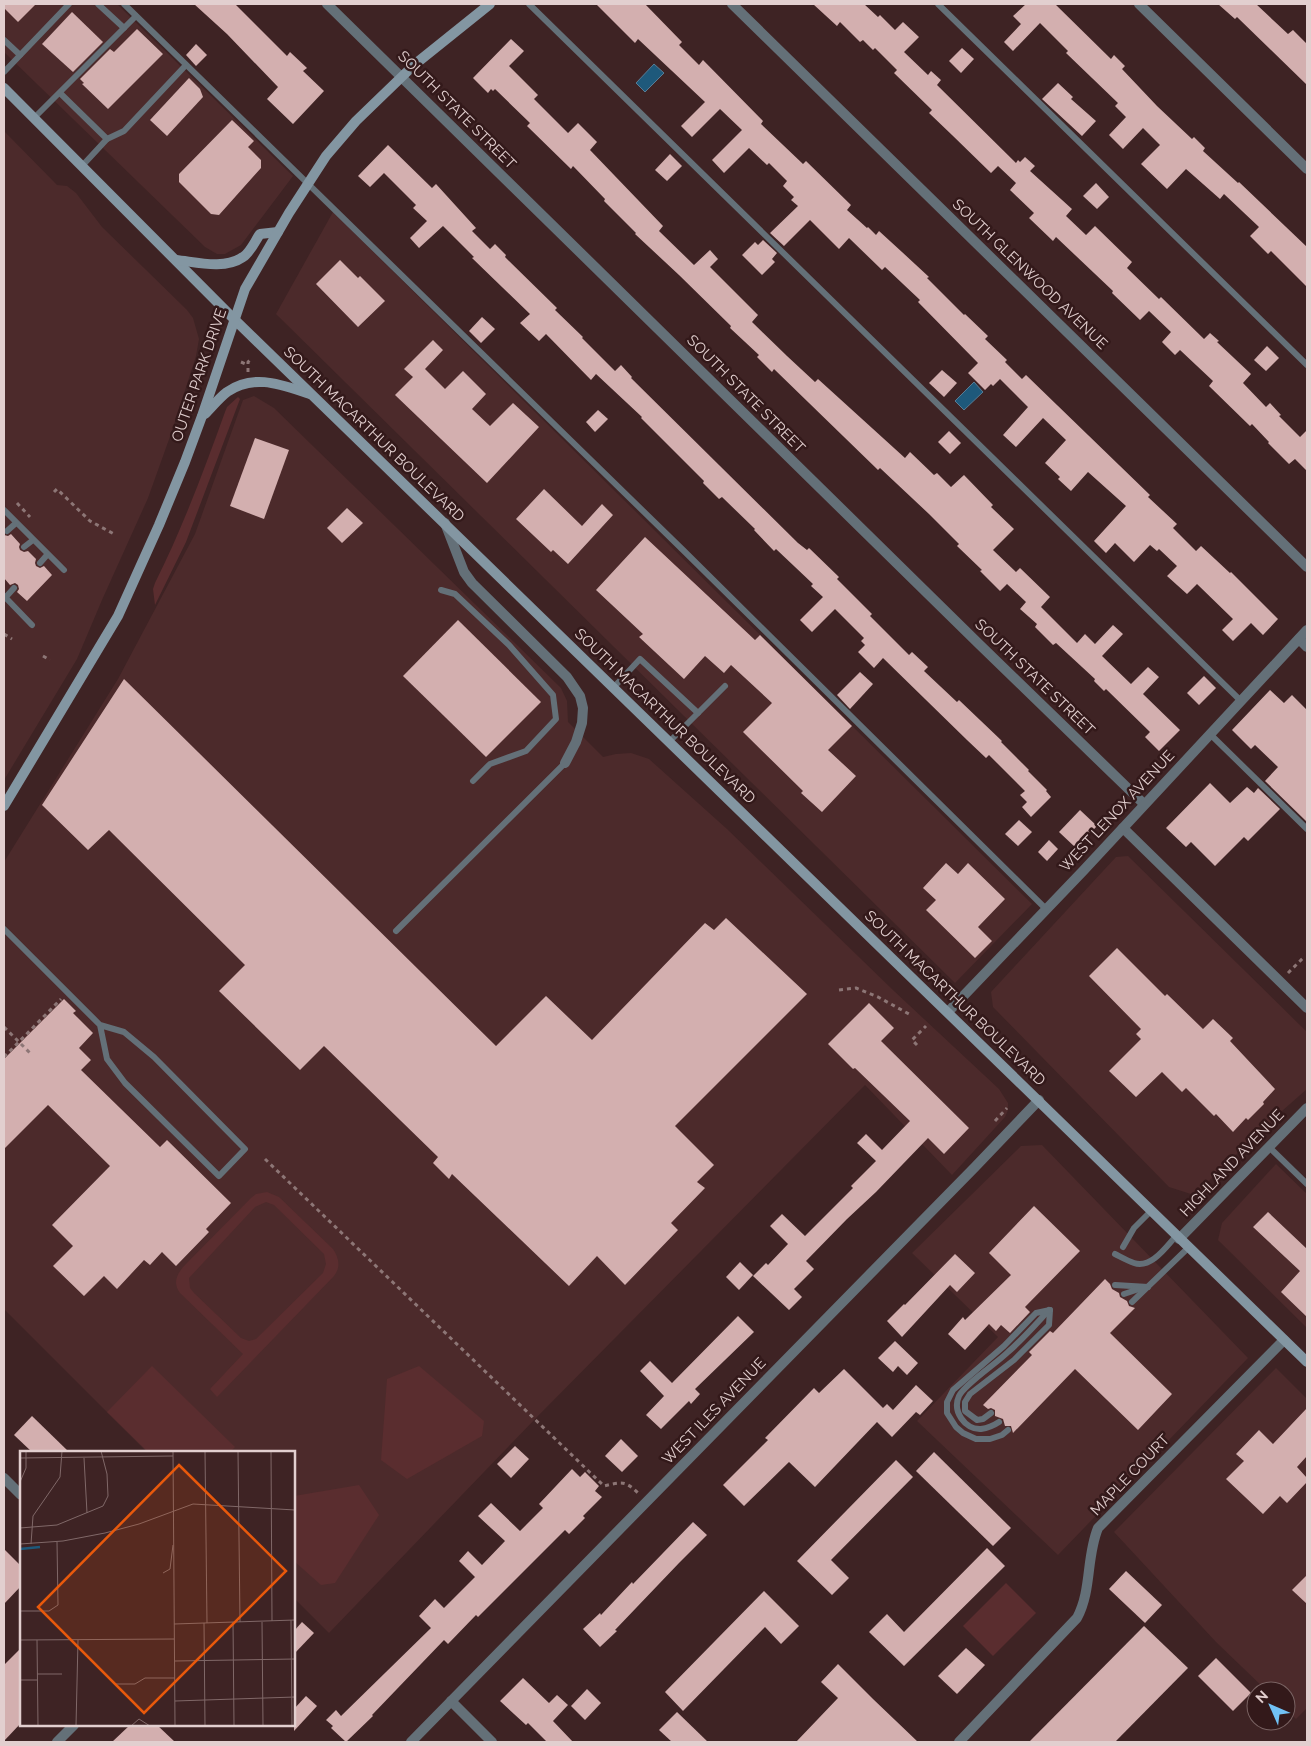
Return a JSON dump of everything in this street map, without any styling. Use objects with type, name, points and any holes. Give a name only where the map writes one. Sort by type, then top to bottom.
[{"type":"main road","name":"OUTER PARK DRIVE","points":[[4,806],[118,616],[160,525],[202,416],[245,289],[307,183],[326,156],[356,120],[402,77],[490,4]]},
{"type":"main road","name":"SOUTH MACARTHUR BOULEVARD","points":[[4,88],[235,320],[445,522],[1307,1362]]},
{"type":"main road","points":[[176,260],[207,264],[231,262],[244,257],[260,234],[278,232]]},
{"type":"main road","points":[[202,416],[227,392],[248,382],[265,381],[313,395]]},
{"type":"street","name":"SOUTH STATE STREET","points":[[327,4],[1144,804]]},
{"type":"street","name":"SOUTH GLENWOOD AVENUE","points":[[732,4],[1307,566]]},
{"type":"street","points":[[1139,4],[1307,169]]},
{"type":"street","points":[[445,522],[464,572],[472,583],[567,677],[580,696],[583,708],[582,723],[576,742],[565,762]]},
{"type":"street","name":"WEST LENOX AVENUE","points":[[948,1012],[1123,828],[1307,630]]},
{"type":"street","points":[[1299,639],[1307,647]]},
{"type":"street","points":[[1123,828],[1307,1008]]},
{"type":"street","name":"WEST ILES AVENUE","points":[[411,1742],[1038,1100]]},
{"type":"street","name":"HIGHLAND AVENUE","points":[[1178,1237],[1307,1108]]},
{"type":"street","name":"MAPLE COURT","points":[[959,1742],[1077,1618],[1083,1605],[1090,1552],[1098,1528],[1284,1340]]},
{"type":"street","points":[[4,1478],[20,1495]]},
{"type":"street","points":[[450,1702],[492,1742]]},
{"type":"street","points":[[57,1742],[73,1726]]},
{"type":"lane","points":[[4,72],[69,4]]},
{"type":"lane","points":[[98,4],[124,28]]},
{"type":"lane","points":[[124,4],[669,536],[1046,909]]},
{"type":"lane","points":[[530,4],[1241,701]]},
{"type":"lane","points":[[938,4],[1307,365]]},
{"type":"lane","points":[[34,118],[136,16]]},
{"type":"lane","points":[[4,40],[20,55]]},
{"type":"lane","points":[[82,166],[108,139],[124,131],[186,65]]},
{"type":"lane","points":[[60,93],[108,139]]},
{"type":"lane","points":[[4,510],[64,570]]},
{"type":"lane","points":[[7,531],[16,522]]},
{"type":"lane","points":[[24,547],[33,540]]},
{"type":"lane","points":[[40,563],[47,555]]},
{"type":"lane","points":[[14,588],[4,597],[32,625]]},
{"type":"lane","points":[[441,590],[455,594],[509,645],[553,695],[556,719],[526,751],[490,764],[472,781]]},
{"type":"lane","points":[[614,687],[640,659],[698,713]]},
{"type":"lane","points":[[669,742],[724,686]]},
{"type":"lane","points":[[1210,734],[1307,829]]},
{"type":"lane","points":[[396,931],[565,762]]},
{"type":"lane","points":[[4,929],[100,1024],[124,1032],[154,1057],[245,1149],[219,1176],[119,1075],[107,1059],[100,1024]]},
{"type":"lane","points":[[1269,1147],[1307,1184]]},
{"type":"lane","points":[[1123,1247],[1134,1228],[1151,1211]]},
{"type":"lane","points":[[1116,1254],[1135,1264],[1146,1264],[1178,1237]]},
{"type":"lane","points":[[1132,1302],[1188,1248]]},
{"type":"lane","points":[[1115,1285],[1148,1287]]},
{"type":"lane","points":[[1124,1294],[1148,1287]]},
{"type":"lane","points":[[991,1414],[977,1420],[965,1410],[965,1402],[970,1394],[1014,1360],[1048,1325],[1050,1310]]},
{"type":"lane","points":[[999,1422],[991,1427],[979,1430],[966,1424],[959,1416],[957,1407],[959,1396],[1009,1352],[1050,1310]]},
{"type":"lane","points":[[1008,1430],[1002,1435],[990,1439],[976,1439],[964,1433],[956,1426],[947,1413],[947,1402],[953,1390],[1004,1346],[1036,1313],[1050,1310]]},
{"type":"path","points":[[248,375],[250,360]]},
{"type":"path","points":[[241,362],[248,365]]},
{"type":"path","points":[[54,492],[57,489],[86,518],[114,534]]},
{"type":"path","points":[[17,503],[30,517]]},
{"type":"path","points":[[4,634],[12,639]]},
{"type":"path","points":[[43,656],[50,660]]},
{"type":"path","points":[[1285,976],[1305,956]]},
{"type":"path","points":[[840,990],[856,988],[878,997],[909,1014]]},
{"type":"path","points":[[4,1057],[61,999]]},
{"type":"path","points":[[917,1045],[912,1040],[926,1026]]},
{"type":"path","points":[[4,1027],[30,1053]]},
{"type":"path","points":[[994,1121],[1007,1108]]},
{"type":"path","points":[[265,1159],[604,1486],[623,1482],[629,1484],[640,1495]]},
{"type":"shaded area","points":[[4,4],[117,4],[293,176],[241,245],[225,254],[217,254],[205,247],[4,52]]},
{"type":"shaded area","points":[[4,131],[57,185],[67,186],[76,193],[102,227],[187,310],[193,318],[199,339],[196,356],[172,431],[148,498],[77,659],[4,780]]},
{"type":"shaded area","points":[[333,212],[1032,904],[955,983],[276,314]]},
{"type":"shaded area","points":[[254,396],[274,408],[561,688],[567,701],[568,722],[603,757],[631,753],[649,759],[727,829],[894,991],[999,1089],[1008,1103],[1005,1117],[952,1175],[865,1085],[537,1417],[329,1633],[295,1599],[295,1451],[146,1451],[4,1309],[4,862],[118,679],[195,534],[243,400]]},
{"type":"shaded area","points":[[238,397],[240,399],[186,542],[155,605],[153,589],[155,583],[184,520],[227,407]]},
{"type":"shaded area","points":[[1128,856],[1307,1032],[1307,1089],[1194,1195],[1169,1187],[993,1007],[991,992],[1116,857]]},
{"type":"shaded area","points":[[1042,1145],[1248,1358],[1058,1555],[917,1421],[998,1337],[912,1253],[1021,1146]]},
{"type":"shaded area","points":[[1276,1164],[1307,1194],[1307,1328],[1218,1240],[1222,1223]]},
{"type":"shaded area","points":[[267,1192],[279,1197],[333,1249],[338,1259],[338,1266],[334,1276],[217,1397],[210,1389],[243,1354],[180,1293],[176,1280],[183,1267],[256,1194]],"holes":[[[266,1202],[274,1205],[324,1254],[326,1264],[323,1273],[256,1339],[249,1341],[241,1338],[194,1293],[190,1288],[189,1278],[255,1207]]]},
{"type":"shaded area","points":[[152,1366],[235,1447],[231,1451],[147,1451],[107,1412]]},
{"type":"shaded area","points":[[419,1366],[484,1421],[482,1436],[407,1479],[381,1460],[387,1379]]},
{"type":"shaded area","points":[[1276,1368],[1307,1399],[1307,1708],[1296,1719],[1296,1681],[1257,1681],[1216,1642],[1114,1532]]},
{"type":"shaded area","points":[[359,1485],[379,1515],[335,1583],[321,1585],[295,1562],[295,1496]]},
{"type":"shaded area","points":[[1006,1583],[1036,1613],[993,1656],[963,1626]]},
{"type":"water","points":[[654,64],[664,73],[645,92],[636,83]]},
{"type":"water","points":[[974,382],[983,392],[964,410],[955,401]]},
{"type":"building","points":[[4,4],[36,4],[18,22],[4,8]]},
{"type":"building","points":[[194,4],[235,4],[287,56],[290,52],[307,68],[303,71],[324,91],[293,124],[267,99],[278,87],[227,34]]},
{"type":"building","points":[[596,4],[645,4],[682,42],[679,45],[699,65],[703,60],[763,121],[761,124],[803,164],[806,161],[851,205],[847,210],[876,235],[879,231],[929,277],[927,278],[988,336],[985,339],[1007,360],[1005,362],[1022,379],[1026,375],[1150,495],[1148,497],[1177,524],[1173,528],[1196,551],[1201,546],[1231,572],[1278,619],[1263,635],[1251,623],[1233,641],[1222,630],[1233,619],[1197,584],[1187,594],[1167,576],[1177,566],[1159,549],[1157,551],[1150,545],[1134,562],[1115,543],[1106,553],[1094,541],[1126,506],[1088,472],[1071,491],[1058,479],[1060,477],[1045,463],[1066,440],[1043,418],[1016,447],[1003,435],[1028,407],[1000,379],[993,386],[991,384],[985,390],[968,373],[978,363],[918,302],[920,300],[885,267],[882,270],[849,238],[839,249],[810,220],[784,246],[770,233],[798,206],[791,200],[794,197],[783,186],[787,181],[769,163],[767,165],[749,148],[724,173],[712,160],[742,130],[720,109],[692,137],[681,126],[705,102],[638,39],[635,43]]},
{"type":"building","points":[[813,4],[864,4],[878,17],[880,15],[895,30],[903,22],[919,37],[904,52],[928,75],[931,71],[941,80],[937,85],[1016,163],[1025,157],[1035,166],[1030,171],[1072,209],[1066,216],[1086,235],[1095,226],[1132,262],[1127,268],[1159,299],[1161,297],[1204,339],[1210,333],[1219,341],[1217,342],[1251,374],[1243,383],[1266,407],[1270,403],[1281,415],[1279,416],[1300,437],[1307,430],[1307,471],[1295,459],[1289,464],[1252,424],[1250,426],[1209,386],[1213,381],[1180,350],[1175,355],[1162,342],[1171,332],[1149,311],[1140,320],[1112,293],[1113,291],[1056,237],[1053,241],[1029,218],[1034,213],[1010,190],[1016,183],[998,166],[991,173],[929,113],[932,110],[894,73],[897,70],[875,48],[873,50],[863,40],[860,42],[840,22],[837,26]]},
{"type":"building","points":[[1026,4],[1055,4],[1111,59],[1114,55],[1125,66],[1122,69],[1157,106],[1192,139],[1194,137],[1205,148],[1203,151],[1239,182],[1307,247],[1307,287],[1271,251],[1268,254],[1250,236],[1259,227],[1224,194],[1220,199],[1186,169],[1167,189],[1141,164],[1160,145],[1143,128],[1123,149],[1109,135],[1126,117],[1115,106],[1118,103],[1066,53],[1068,51],[1040,23],[1013,51],[1004,42],[1021,24],[1013,16]]},
{"type":"building","points":[[1218,4],[1256,4],[1288,34],[1293,30],[1307,44],[1307,85],[1237,17],[1235,19]]},
{"type":"building","points":[[72,12],[103,42],[73,72],[42,44]]},
{"type":"building","points":[[137,29],[163,54],[108,109],[82,84],[84,83],[80,79],[110,49],[114,52]]},
{"type":"building","points":[[511,39],[524,51],[509,66],[538,95],[534,99],[568,133],[578,123],[597,142],[590,150],[663,226],[659,231],[694,265],[710,250],[718,259],[710,267],[758,315],[752,322],[787,356],[815,382],[818,379],[905,458],[910,452],[934,475],[937,473],[951,487],[964,475],[993,505],[991,507],[1014,529],[993,550],[1016,572],[1020,568],[1050,597],[1041,607],[1077,643],[1085,634],[1095,644],[1113,625],[1123,634],[1102,656],[1131,684],[1148,667],[1159,677],[1143,694],[1180,730],[1159,751],[1145,737],[1150,732],[1106,689],[1104,691],[1094,681],[1095,679],[1056,643],[1053,645],[1035,627],[1037,624],[1020,609],[1026,602],[1007,584],[1000,591],[957,546],[959,544],[929,514],[880,468],[878,470],[774,369],[772,372],[757,357],[759,355],[730,328],[731,326],[635,234],[573,166],[571,169],[527,126],[530,123],[495,89],[493,91],[491,89],[488,93],[473,78]]},
{"type":"building","points":[[196,44],[207,55],[196,66],[186,55]]},
{"type":"building","points":[[962,48],[974,59],[961,73],[949,61]]},
{"type":"building","points":[[189,78],[200,89],[203,97],[167,136],[150,120]]},
{"type":"building","points":[[1058,83],[1073,97],[1071,99],[1096,121],[1082,136],[1042,99]]},
{"type":"building","points":[[232,120],[254,141],[248,147],[261,160],[261,168],[219,215],[211,214],[179,182],[179,174]]},
{"type":"building","points":[[388,145],[432,188],[436,184],[476,228],[472,231],[490,249],[495,244],[506,255],[505,257],[557,308],[555,310],[615,371],[621,365],[631,378],[798,543],[807,550],[809,548],[839,577],[837,579],[872,614],[870,616],[909,655],[912,652],[928,667],[924,671],[957,702],[959,700],[1002,741],[1047,790],[1051,797],[1031,817],[1022,807],[1027,802],[1020,795],[1025,791],[989,755],[986,758],[883,658],[874,668],[858,652],[865,645],[861,641],[864,638],[835,609],[812,632],[800,620],[823,597],[811,586],[813,584],[776,549],[774,551],[755,529],[722,497],[719,499],[642,417],[596,374],[591,380],[546,334],[539,341],[520,323],[530,314],[472,258],[474,257],[443,226],[419,248],[410,238],[427,221],[413,208],[416,205],[384,173],[370,187],[358,176]]},
{"type":"building","points":[[670,154],[682,166],[667,181],[655,170]]},
{"type":"building","points":[[1096,183],[1109,197],[1097,209],[1083,196]]},
{"type":"building","points":[[763,240],[777,253],[772,259],[775,262],[762,275],[742,255],[755,242],[758,245]]},
{"type":"building","points":[[340,260],[358,278],[360,276],[385,301],[358,327],[316,284]]},
{"type":"building","points":[[482,317],[495,329],[481,343],[469,331]]},
{"type":"building","points":[[433,340],[443,350],[425,369],[445,389],[463,371],[486,394],[472,409],[490,426],[513,403],[539,427],[487,483],[395,395],[413,377],[404,369]]},
{"type":"building","points":[[1267,346],[1279,358],[1266,371],[1254,360]]},
{"type":"building","points":[[942,370],[957,383],[944,397],[929,383]]},
{"type":"building","points":[[598,410],[608,419],[595,432],[586,422]]},
{"type":"building","points":[[949,431],[961,443],[950,454],[938,442]]},
{"type":"building","points":[[255,438],[289,450],[264,519],[230,506]]},
{"type":"building","points":[[544,489],[582,526],[602,504],[613,515],[568,564],[553,550],[551,552],[516,519]]},
{"type":"building","points":[[347,508],[363,523],[342,543],[327,528]]},
{"type":"building","points":[[11,534],[20,544],[20,550],[28,551],[36,559],[36,566],[40,568],[44,566],[52,575],[27,601],[17,592],[19,589],[18,585],[15,583],[10,585],[4,578],[4,535],[8,536]]},
{"type":"building","points":[[645,537],[755,640],[760,635],[852,726],[828,750],[856,776],[822,812],[801,793],[803,791],[743,732],[772,703],[731,665],[724,673],[705,656],[684,679],[639,637],[643,634],[596,590]]},
{"type":"building","points":[[458,620],[541,702],[486,757],[403,676]]},
{"type":"building","points":[[860,672],[873,684],[850,709],[837,695]]},
{"type":"building","points":[[1204,676],[1216,688],[1199,705],[1187,693]]},
{"type":"building","points":[[124,679],[496,1046],[546,996],[592,1040],[705,923],[714,930],[726,918],[807,994],[675,1126],[714,1165],[697,1182],[705,1188],[671,1223],[678,1230],[625,1285],[597,1256],[569,1286],[452,1174],[449,1179],[433,1163],[438,1157],[324,1046],[300,1070],[219,991],[245,965],[109,830],[88,850],[42,805]]},
{"type":"building","points":[[1270,690],[1284,703],[1292,695],[1307,710],[1307,822],[1265,781],[1278,767],[1255,745],[1251,749],[1232,730]]},
{"type":"building","points":[[1210,783],[1230,803],[1247,787],[1254,793],[1258,788],[1280,809],[1248,841],[1244,837],[1215,866],[1191,842],[1186,847],[1166,828]]},
{"type":"building","points":[[1080,810],[1097,826],[1076,848],[1059,832]]},
{"type":"building","points":[[1019,820],[1032,832],[1018,846],[1005,834]]},
{"type":"building","points":[[1049,840],[1058,849],[1047,861],[1038,852]]},
{"type":"building","points":[[946,863],[958,874],[968,863],[1005,899],[978,927],[992,941],[975,958],[926,910],[936,900],[923,888]]},
{"type":"building","points":[[1117,948],[1165,996],[1167,994],[1203,1029],[1213,1019],[1233,1038],[1230,1041],[1275,1089],[1263,1102],[1264,1104],[1248,1120],[1246,1118],[1233,1132],[1216,1114],[1214,1116],[1186,1088],[1182,1092],[1162,1072],[1136,1097],[1109,1071],[1141,1039],[1136,1034],[1141,1029],[1089,976]]},
{"type":"building","points":[[64,999],[76,1011],[73,1013],[93,1033],[79,1048],[91,1060],[81,1070],[160,1147],[167,1140],[231,1203],[206,1229],[209,1232],[176,1266],[162,1252],[150,1265],[144,1260],[117,1289],[104,1276],[84,1296],[53,1266],[73,1246],[52,1225],[110,1166],[48,1105],[4,1149],[4,1059]]},
{"type":"building","points":[[869,1003],[894,1028],[881,1041],[969,1128],[944,1154],[928,1138],[847,1219],[806,1261],[814,1269],[794,1289],[802,1297],[789,1310],[753,1276],[766,1263],[768,1265],[788,1244],[770,1226],[782,1214],[805,1236],[853,1188],[851,1186],[876,1161],[857,1143],[866,1134],[882,1150],[910,1121],[828,1044]]},
{"type":"building","points":[[1034,1206],[1080,1251],[1025,1307],[1030,1312],[1010,1333],[1001,1325],[996,1331],[989,1324],[965,1350],[948,1334],[963,1317],[965,1320],[1011,1275],[989,1253]]},
{"type":"building","points":[[1268,1212],[1307,1249],[1307,1317],[1281,1292],[1300,1271],[1253,1227]]},
{"type":"building","points":[[955,1254],[975,1273],[957,1292],[950,1285],[902,1337],[887,1321]]},
{"type":"building","points":[[740,1262],[753,1275],[739,1290],[726,1277]]},
{"type":"building","points":[[1105,1279],[1112,1289],[1119,1293],[1120,1297],[1127,1301],[1129,1306],[1135,1308],[1110,1333],[1172,1394],[1138,1430],[1075,1369],[1013,1433],[1011,1426],[1005,1426],[1003,1419],[995,1416],[995,1410],[988,1409],[983,1405],[1032,1355],[1029,1352],[1050,1331],[1053,1333]]},
{"type":"building","points":[[738,1316],[754,1332],[695,1389],[700,1394],[691,1404],[689,1401],[661,1429],[646,1415],[664,1396],[640,1371],[650,1361],[672,1383]]},
{"type":"building","points":[[895,1341],[918,1363],[907,1375],[898,1366],[893,1372],[878,1358]]},
{"type":"building","points":[[844,1369],[883,1408],[887,1404],[893,1410],[916,1385],[933,1401],[920,1415],[916,1412],[892,1437],[877,1422],[815,1487],[789,1462],[744,1506],[723,1485],[768,1440],[765,1438],[814,1388],[819,1393]]},
{"type":"building","points":[[1307,1408],[1307,1456],[1297,1467],[1307,1478],[1307,1482],[1287,1503],[1280,1496],[1263,1514],[1226,1479],[1244,1461],[1236,1454],[1259,1430],[1273,1444]]},
{"type":"building","points":[[32,1416],[68,1451],[31,1451],[14,1435]]},
{"type":"building","points":[[621,1439],[638,1456],[622,1472],[605,1456]]},
{"type":"building","points":[[515,1446],[529,1459],[511,1478],[497,1464]]},
{"type":"building","points":[[934,1452],[1011,1528],[993,1546],[916,1471]]},
{"type":"building","points":[[896,1460],[913,1477],[831,1560],[849,1578],[832,1595],[797,1561]]},
{"type":"building","points":[[572,1469],[580,1477],[585,1472],[599,1486],[595,1491],[602,1497],[583,1516],[585,1518],[569,1534],[565,1530],[478,1617],[476,1615],[448,1644],[444,1640],[346,1742],[331,1728],[333,1726],[326,1720],[336,1710],[341,1716],[431,1628],[419,1616],[435,1599],[444,1608],[475,1577],[459,1561],[468,1551],[482,1565],[505,1541],[478,1516],[491,1503],[520,1531],[543,1508],[539,1504]]},
{"type":"building","points":[[693,1522],[707,1535],[600,1647],[583,1629],[600,1613],[601,1615],[632,1582],[633,1584]]},
{"type":"building","points":[[987,1548],[1005,1566],[904,1666],[869,1632],[887,1614],[904,1632]]},
{"type":"building","points":[[4,1549],[20,1565],[20,1587],[4,1604]]},
{"type":"building","points":[[1126,1571],[1162,1605],[1145,1623],[1109,1589]]},
{"type":"building","points":[[1307,1575],[1307,1604],[1292,1590]]},
{"type":"building","points":[[764,1591],[799,1626],[781,1644],[765,1627],[683,1711],[665,1692]]},
{"type":"building","points":[[302,1622],[314,1633],[295,1653],[295,1630]]},
{"type":"building","points":[[1144,1626],[1188,1668],[1115,1742],[1029,1742]]},
{"type":"building","points":[[966,1648],[985,1665],[957,1694],[938,1676]]},
{"type":"building","points":[[20,1649],[20,1724],[4,1741],[4,1665]]},
{"type":"building","points":[[1216,1658],[1246,1688],[1246,1698],[1233,1711],[1198,1676]]},
{"type":"building","points":[[838,1664],[918,1742],[796,1742],[838,1698],[821,1682]]},
{"type":"building","points":[[523,1678],[549,1703],[557,1695],[568,1705],[553,1721],[573,1742],[547,1742],[528,1723],[526,1725],[500,1701]]},
{"type":"building","points":[[587,1689],[601,1703],[585,1720],[571,1706]]},
{"type":"building","points":[[306,1696],[317,1706],[294,1731],[295,1726],[295,1708]]},
{"type":"building","points":[[677,1712],[708,1742],[672,1742],[659,1730]]},
{"type":"building","points":[[129,1726],[158,1726],[175,1742],[112,1742]]}]
